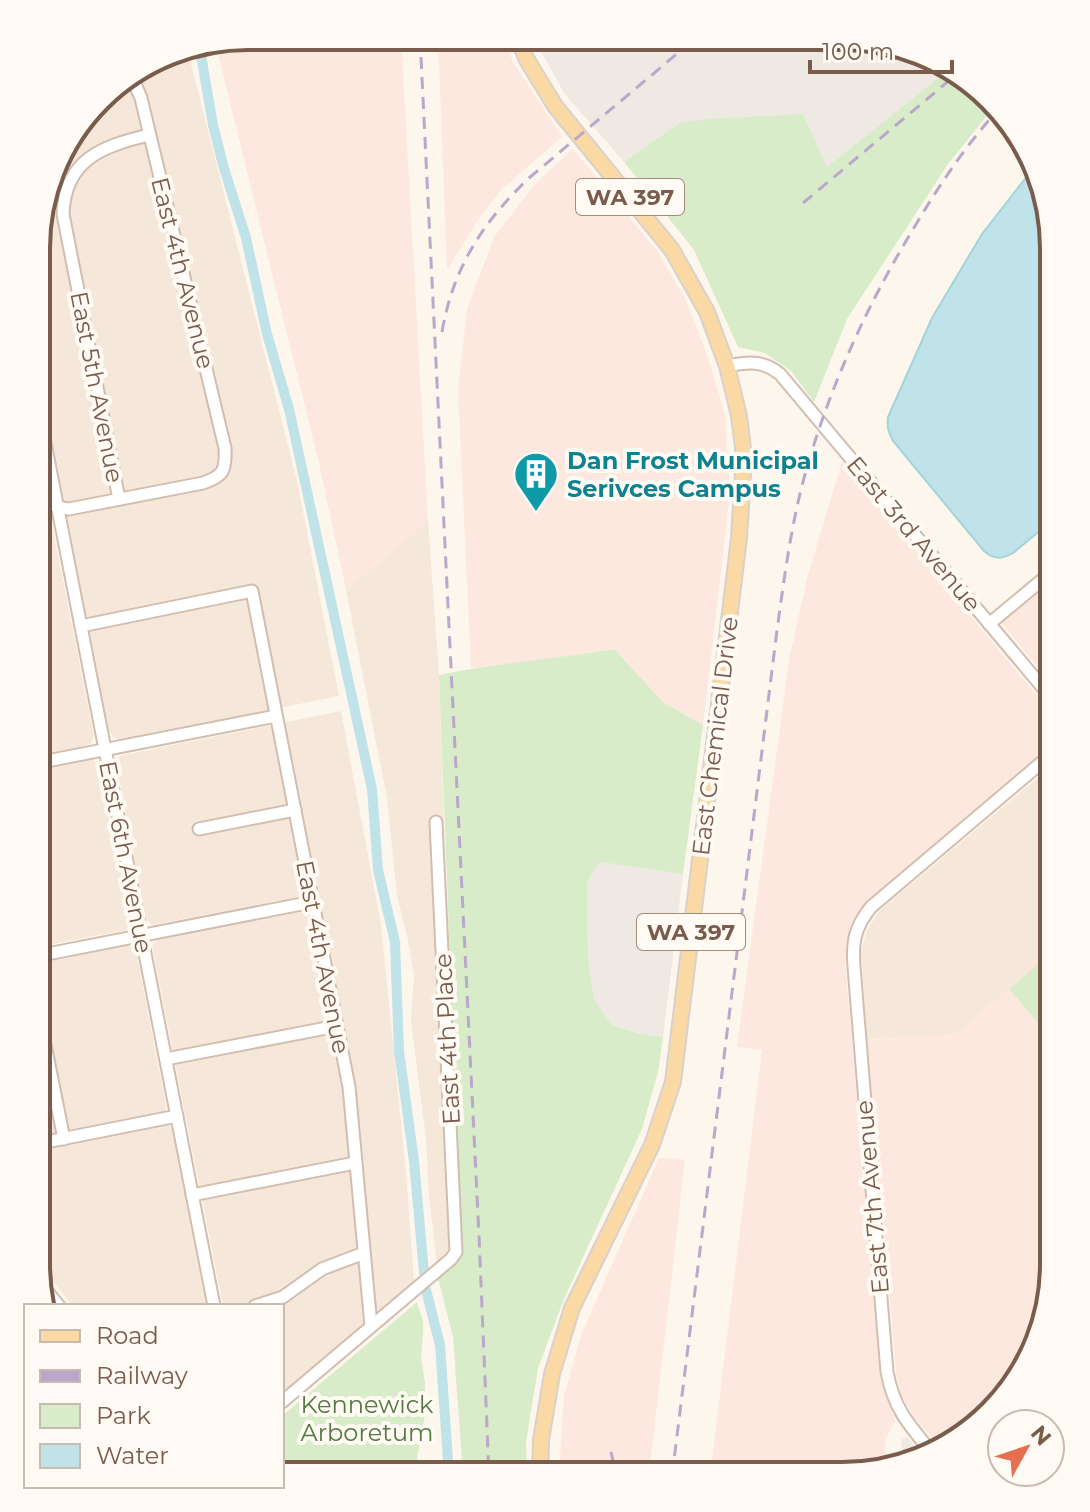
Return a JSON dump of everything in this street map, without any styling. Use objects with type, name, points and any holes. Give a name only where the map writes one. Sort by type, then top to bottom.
[{"type":"main road","name":"East Chemical Drive","points":[[523,50],[555,106],[672,250],[707,312],[727,366],[739,416],[744,456],[739,538],[673,1082],[652,1145],[572,1308],[552,1374],[540,1462]]},
{"type":"street","name":"East 4th Avenue","points":[[119,499],[214,479],[223,471],[225,448],[136,86]]},
{"type":"street","name":"East 5th Avenue","points":[[119,499],[63,214],[64,201],[70,179],[92,157],[114,144],[149,135]]},
{"type":"street","name":"East 3rd Avenue","points":[[727,366],[758,362],[780,374],[1040,684]]},
{"type":"street","name":"East 6th Avenue","points":[[50,470],[214,1304]]},
{"type":"street","points":[[50,503],[69,509],[119,499]]},
{"type":"street","points":[[989,624],[1040,582]]},
{"type":"street","name":"East 4th Avenue","points":[[81,626],[252,591],[349,1087],[371,1326]]},
{"type":"street","points":[[50,760],[276,716]]},
{"type":"street","name":"East 7th Avenue","points":[[925,1444],[898,1407],[887,1372],[854,937],[871,907],[1040,764]]},
{"type":"street","points":[[199,829],[295,810]]},
{"type":"street","name":"East 4th Place","points":[[371,1326],[454,1256],[457,1244],[436,822]]},
{"type":"street","points":[[50,953],[312,902]]},
{"type":"street","points":[[166,1059],[337,1026]]},
{"type":"street","points":[[50,1070],[64,1139]]},
{"type":"street","points":[[50,1142],[177,1116]]},
{"type":"street","points":[[192,1195],[355,1163]]},
{"type":"street","points":[[261,1304],[283,1297],[322,1269],[364,1253]]},
{"type":"street","points":[[284,1400],[371,1326]]},
{"type":"shaded area","points":[[402,50],[428,521],[346,590],[319,463],[218,53]]},
{"type":"shaded area","points":[[439,50],[508,50],[562,137],[503,188],[480,217],[447,270]]},
{"type":"shaded area","points":[[842,50],[893,57],[940,76],[827,167],[679,123],[624,162],[564,93],[541,51]]},
{"type":"shaded area","points":[[190,59],[297,481],[339,696],[119,740],[109,732],[50,428],[52,222],[65,172],[83,138],[99,117],[127,91],[149,77]]},
{"type":"shaded area","points":[[573,149],[658,252],[684,296],[708,357],[725,415],[730,493],[703,725],[664,703],[614,649],[471,668],[458,390],[467,309],[494,237],[535,184]]},
{"type":"shaded area","points":[[842,462],[1040,699],[1040,755],[867,901],[850,926],[845,961],[882,1384],[895,1421],[885,1440],[886,1457],[855,1462],[712,1462],[762,1050],[737,1047],[789,660],[808,575]]},
{"type":"shaded area","points":[[50,515],[94,736],[91,743],[50,754]]},
{"type":"shaded area","points":[[428,521],[439,675],[444,821],[434,821],[455,1249],[437,1264],[426,1138],[411,1022],[414,976],[397,896],[387,798],[346,590]]},
{"type":"shaded area","points":[[1040,588],[1040,670],[1000,621]]},
{"type":"shaded area","points":[[341,711],[381,925],[414,1282],[284,1391],[284,1304],[223,1304],[152,946],[158,940],[321,908],[318,893],[152,925],[146,919],[116,761],[123,755]]},
{"type":"shaded area","points":[[92,760],[99,764],[131,922],[126,930],[50,945],[50,768]]},
{"type":"shaded area","points":[[1040,776],[1040,963],[957,1034],[867,1040],[861,954],[866,932],[879,911]]},
{"type":"shaded area","points":[[600,862],[683,874],[663,1037],[612,1025],[594,999],[588,959],[587,882]]},
{"type":"shaded area","points":[[128,945],[134,947],[166,1105],[163,1113],[50,1136],[50,960]]},
{"type":"shaded area","points":[[1009,989],[1040,1025],[1040,1277],[1036,1303],[1020,1352],[1007,1374],[973,1413],[933,1440],[901,1395],[896,1372],[867,1040],[957,1034]]},
{"type":"shaded area","points":[[162,1123],[169,1125],[206,1304],[71,1304],[50,1277],[50,1145]]},
{"type":"shaded area","points":[[659,1158],[685,1160],[650,1462],[560,1462],[564,1396],[582,1333]]},
{"type":"shaded area","points":[[907,1437],[916,1447],[903,1452],[901,1440]]},
{"type":"green space","points":[[940,76],[963,91],[988,114],[948,164],[847,319],[814,402],[791,371],[765,353],[738,347],[694,250],[624,162],[679,123],[803,114],[827,167]]},
{"type":"green space","points":[[614,649],[664,703],[703,725],[683,874],[600,862],[587,882],[588,959],[594,999],[612,1025],[663,1037],[658,1072],[642,1129],[564,1299],[538,1368],[526,1442],[527,1462],[462,1462],[453,1337],[438,1278],[456,1260],[461,1244],[439,675]]},
{"type":"green space","points":[[1040,963],[1040,1025],[1009,989]]},
{"type":"green space","name":"Kennewick Arboretum","points":[[417,1302],[423,1321],[421,1357],[426,1410],[417,1462],[284,1462],[284,1414]]},
{"type":"water","points":[[1026,177],[1040,235],[1040,531],[1013,553],[998,558],[984,551],[893,441],[888,429],[888,417],[932,318],[982,234]]},
{"type":"waterway","points":[[201,56],[213,125],[246,238],[267,334],[289,409],[372,789],[378,870],[395,942],[399,1051],[414,1161],[424,1273]]},
{"type":"waterway","points":[[426,1290],[440,1345],[448,1462]]},
{"type":"railway","points":[[421,50],[488,1462]]},
{"type":"railway","points":[[442,332],[462,267],[497,212],[529,178],[682,50]]},
{"type":"railway","points":[[803,203],[948,81]]},
{"type":"railway","points":[[674,1462],[776,638],[802,485],[840,373],[881,287],[941,184],[991,118]]},
{"type":"railway","points":[[611,1452],[613,1462]]},
{"type":"place","name":"Dan Frost Municipal Serivces Campus","points":[[536,513]]}]
